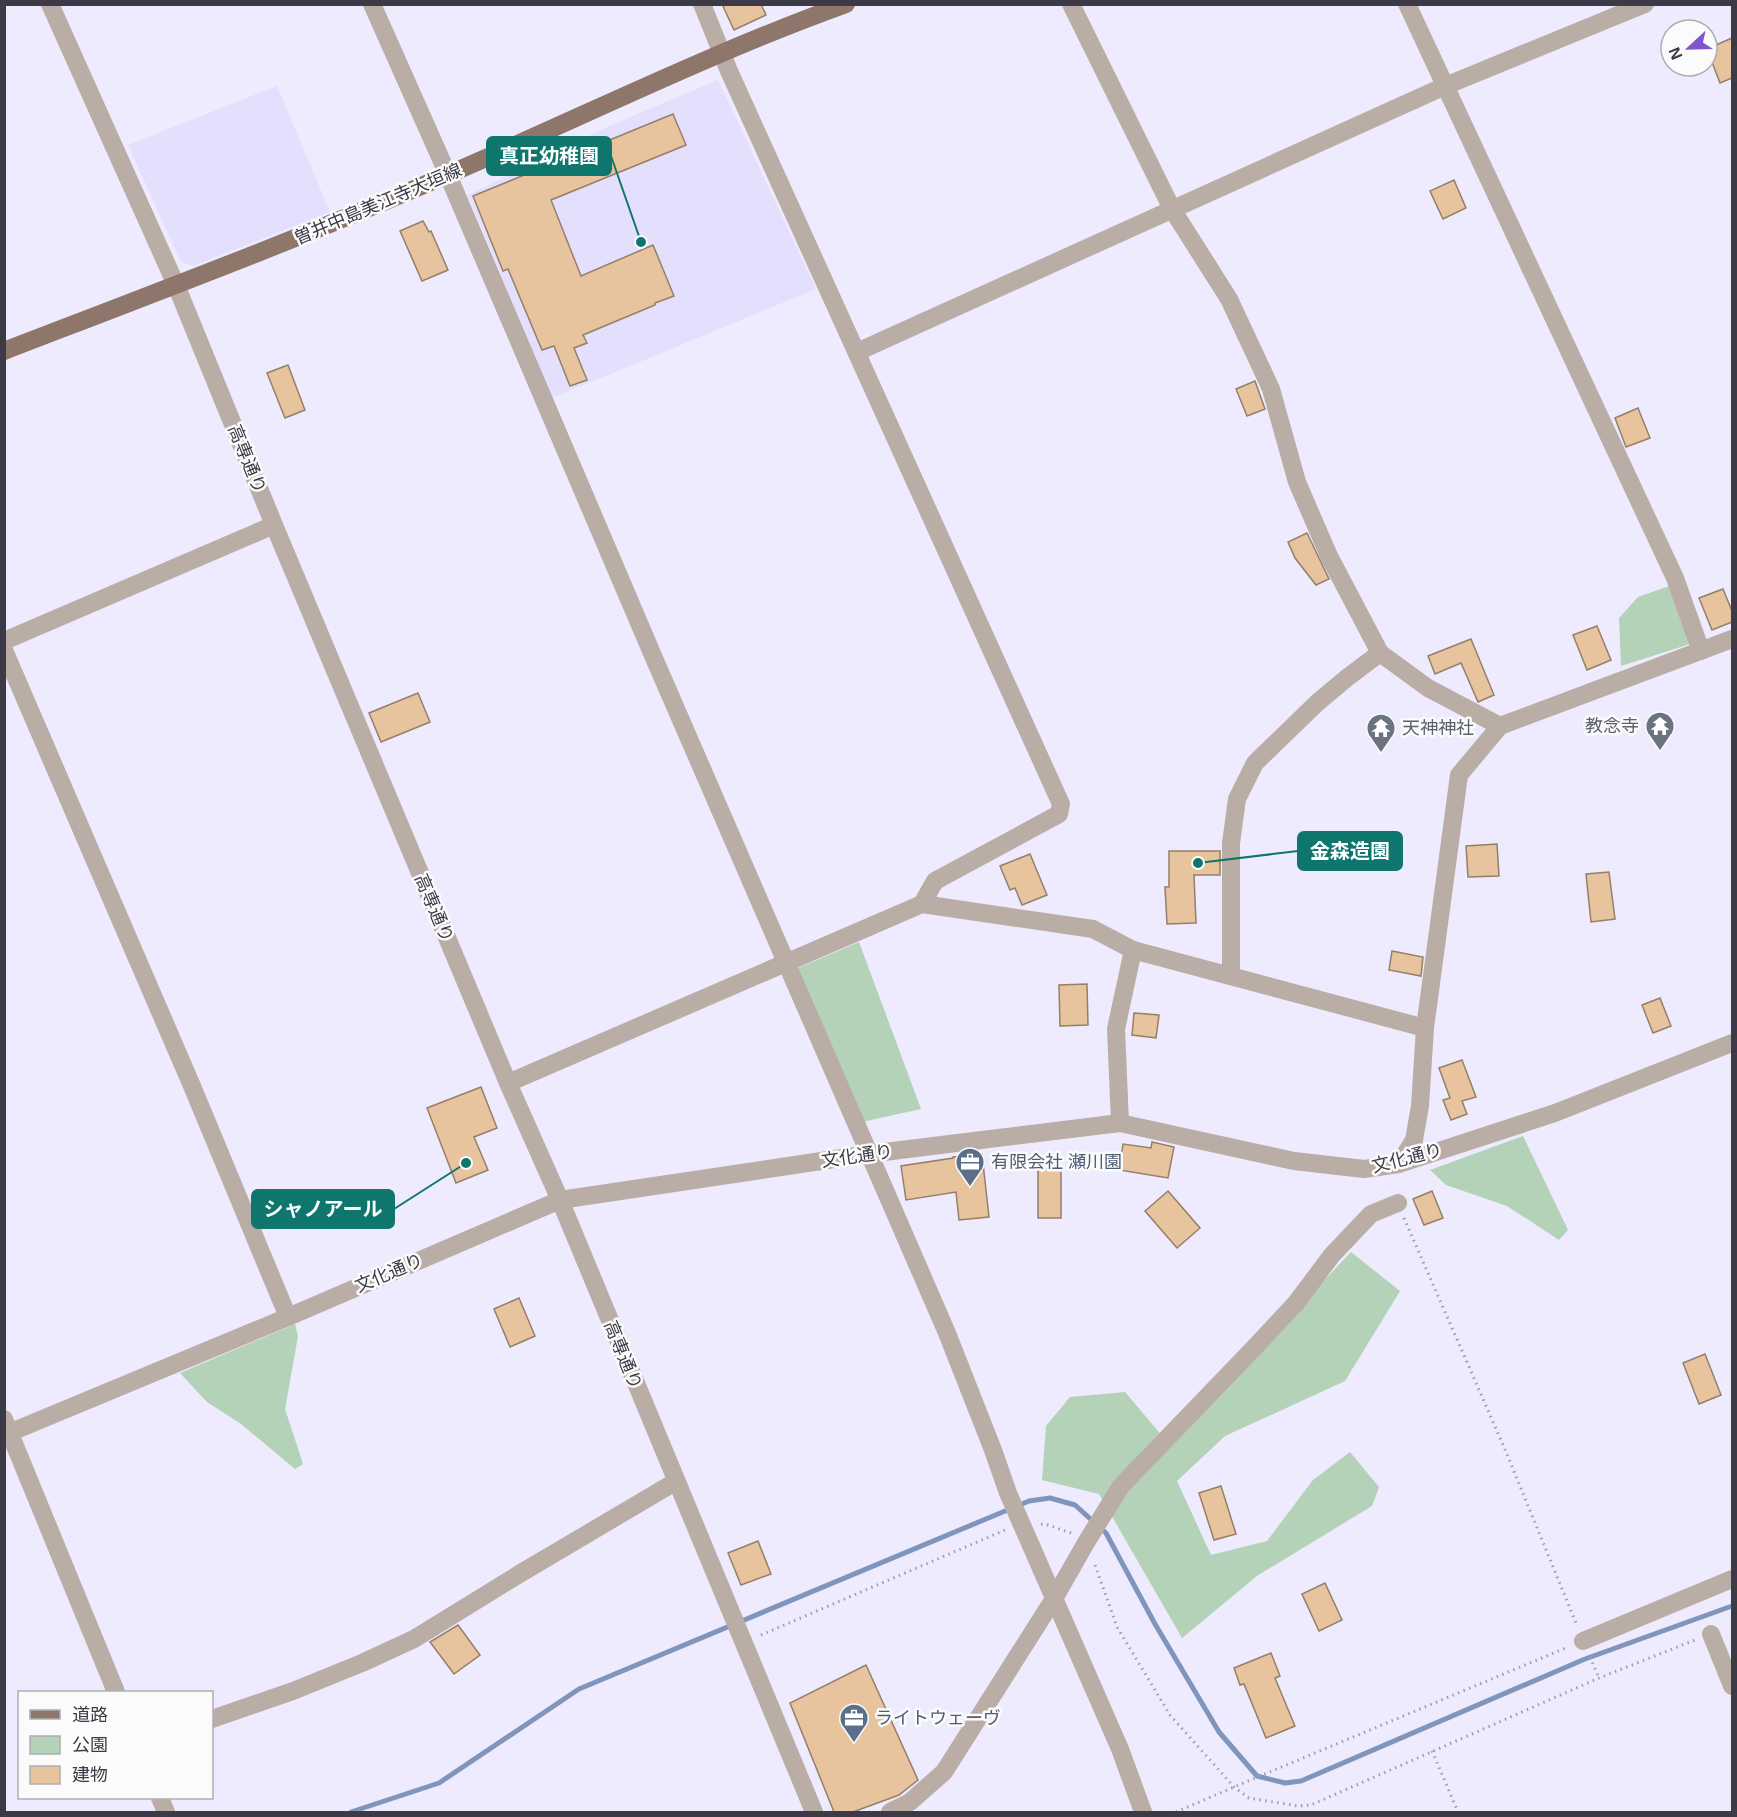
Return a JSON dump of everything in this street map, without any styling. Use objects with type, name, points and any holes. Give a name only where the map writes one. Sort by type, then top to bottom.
[{"type":"main road","name":"曽井中島美江寺大垣線","points":[[4,351],[336,222],[448,175],[722,52],[846,4]]},
{"type":"street","name":"高専通り","points":[[50,4],[176,285],[274,525],[508,1083],[560,1200],[675,1482],[814,1812]]},
{"type":"street","points":[[372,4],[448,175],[786,964],[947,1333],[1008,1493],[1120,1749],[1143,1812]]},
{"type":"street","points":[[702,4],[1061,804],[1059,814],[935,881],[922,904]]},
{"type":"street","points":[[1071,4],[1172,209],[1228,299],[1258,361],[1271,389],[1297,482],[1329,556],[1380,653],[1428,688],[1500,726]]},
{"type":"street","points":[[1407,4],[1675,578],[1701,651]]},
{"type":"street","points":[[857,352],[1445,86],[1645,4]]},
{"type":"street","points":[[4,641],[274,525]]},
{"type":"street","points":[[1399,1164],[1414,1140],[1420,1106],[1425,1028],[1459,775],[1500,726],[1732,639]]},
{"type":"street","points":[[4,650],[183,1065],[288,1317]]},
{"type":"street","points":[[1231,976],[1231,843],[1237,799],[1255,763],[1318,702],[1380,653]]},
{"type":"street","points":[[508,1083],[922,904],[1093,929],[1133,950],[1425,1028]]},
{"type":"street","points":[[1120,1123],[1116,1029],[1133,950]]},
{"type":"street","name":"文化通り","points":[[6,1429],[288,1317],[560,1200],[868,1154],[1120,1123],[1294,1161],[1364,1169],[1399,1164],[1555,1113],[1732,1043]]},
{"type":"street","points":[[890,1812],[910,1802],[944,1772],[1055,1597],[1121,1486],[1296,1303],[1332,1255],[1371,1214],[1398,1203]]},
{"type":"street","points":[[6,1429],[116,1691]]},
{"type":"street","points":[[213,1719],[293,1691],[414,1639],[675,1482]]},
{"type":"street","points":[[1583,1641],[1732,1579]]},
{"type":"street","points":[[1711,1634],[1732,1686]]},
{"type":"path","points":[[1398,1203],[1504,1447],[1599,1678]]},
{"type":"path","points":[[741,1639],[1020,1520],[1048,1525],[1087,1541],[1117,1627],[1170,1715],[1234,1787],[1249,1798],[1298,1806],[1311,1805],[1599,1678],[1711,1634]]},
{"type":"path","points":[[1176,1812],[1583,1641]]},
{"type":"path","points":[[1432,1751],[1458,1812]]},
{"type":"path","points":[[1298,1806],[1300,1812]]},
{"type":"shaded area","points":[[718,80],[816,289],[552,398],[468,195],[607,127]]},
{"type":"shaded area","points":[[277,86],[330,212],[193,266],[181,262],[128,145]]},
{"type":"green space","points":[[1669,586],[1690,644],[1621,666],[1619,618],[1638,597]]},
{"type":"green space","points":[[859,942],[921,1109],[862,1122],[798,968]]},
{"type":"green space","points":[[1523,1136],[1568,1230],[1559,1240],[1507,1206],[1446,1185],[1430,1170]]},
{"type":"green space","points":[[1351,1252],[1400,1291],[1345,1381],[1225,1436],[1177,1481],[1211,1555],[1267,1541],[1313,1480],[1350,1452],[1379,1487],[1372,1506],[1257,1576],[1182,1638],[1099,1494],[1042,1480],[1046,1426],[1070,1397],[1125,1392],[1169,1444]]},
{"type":"green space","points":[[295,1324],[298,1336],[285,1409],[303,1464],[295,1469],[241,1424],[207,1402],[180,1373]]},
{"type":"building","points":[[722,4],[761,4],[766,15],[734,30]]},
{"type":"building","points":[[1732,38],[1732,78],[1720,83],[1718,78],[1719,44]]},
{"type":"building","points":[[673,114],[686,145],[551,200],[581,276],[653,245],[674,296],[583,335],[587,343],[574,348],[587,380],[570,386],[554,346],[542,350],[508,269],[503,271],[473,196]]},
{"type":"building","points":[[1454,180],[1466,208],[1443,219],[1430,191]]},
{"type":"building","points":[[423,221],[429,232],[431,231],[448,270],[422,281],[400,231]]},
{"type":"building","points":[[288,365],[305,410],[285,418],[267,373]]},
{"type":"building","points":[[1255,381],[1265,409],[1247,416],[1236,389]]},
{"type":"building","points":[[1638,408],[1650,438],[1626,447],[1615,418]]},
{"type":"building","points":[[1307,533],[1329,579],[1316,585],[1295,558],[1288,542]]},
{"type":"building","points":[[1723,589],[1732,611],[1732,622],[1712,630],[1699,598]]},
{"type":"building","points":[[1597,626],[1611,660],[1587,670],[1573,635]]},
{"type":"building","points":[[1471,639],[1494,695],[1478,702],[1461,663],[1435,674],[1428,656]]},
{"type":"building","points":[[418,693],[430,722],[381,742],[369,713]]},
{"type":"building","points":[[1497,844],[1499,876],[1468,877],[1466,846]]},
{"type":"building","points":[[1169,851],[1220,851],[1220,875],[1194,875],[1196,923],[1167,924],[1165,887],[1169,887]]},
{"type":"building","points":[[1030,854],[1047,895],[1022,905],[1015,888],[1010,890],[1000,866]]},
{"type":"building","points":[[1609,872],[1615,919],[1591,922],[1586,874]]},
{"type":"building","points":[[1392,951],[1423,957],[1421,976],[1389,970]]},
{"type":"building","points":[[1087,984],[1088,1025],[1060,1026],[1059,985]]},
{"type":"building","points":[[1660,998],[1671,1026],[1653,1033],[1642,1005]]},
{"type":"building","points":[[1134,1013],[1159,1015],[1156,1038],[1132,1035]]},
{"type":"building","points":[[1462,1060],[1476,1097],[1462,1101],[1467,1114],[1451,1120],[1443,1100],[1450,1098],[1439,1068]]},
{"type":"building","points":[[481,1087],[497,1128],[474,1137],[488,1170],[456,1183],[427,1108]]},
{"type":"building","points":[[1152,1142],[1174,1147],[1168,1178],[1119,1170],[1123,1144],[1151,1148]]},
{"type":"building","points":[[982,1154],[989,1217],[959,1220],[956,1192],[906,1200],[901,1166]]},
{"type":"building","points":[[1038,1169],[1061,1169],[1061,1218],[1038,1218]]},
{"type":"building","points":[[1168,1191],[1200,1228],[1177,1248],[1145,1211]]},
{"type":"building","points":[[1432,1191],[1443,1218],[1424,1225],[1413,1199]]},
{"type":"building","points":[[519,1298],[535,1336],[510,1347],[494,1309]]},
{"type":"building","points":[[1705,1354],[1721,1395],[1699,1404],[1683,1363]]},
{"type":"building","points":[[1221,1486],[1236,1534],[1214,1540],[1199,1493]]},
{"type":"building","points":[[758,1541],[771,1574],[741,1585],[728,1553]]},
{"type":"building","points":[[1325,1583],[1342,1620],[1319,1631],[1302,1594]]},
{"type":"building","points":[[458,1625],[480,1655],[454,1674],[430,1642]]},
{"type":"building","points":[[1271,1653],[1280,1676],[1275,1678],[1295,1726],[1266,1738],[1244,1684],[1240,1685],[1234,1668]]},
{"type":"building","name":"ライトウェーヴ","points":[[866,1665],[918,1780],[899,1795],[853,1812],[834,1812],[790,1703]]},
{"type":"waterway","points":[[351,1812],[439,1783],[579,1689],[1029,1501],[1050,1498],[1075,1505],[1106,1533],[1155,1624],[1219,1732],[1257,1776],[1285,1783],[1301,1781],[1585,1659],[1732,1606]]},
{"type":"place","name":"真正幼稚園","points":[[641,242]]},
{"type":"place","name":"教念寺","points":[[1660,752]]},
{"type":"place","name":"天神神社","points":[[1381,754]]},
{"type":"place","name":"金森造園","points":[[1198,863]]},
{"type":"place","name":"シャノアール","points":[[466,1163]]},
{"type":"place","name":"有限会社 瀬川園","points":[[970,1188]]},
{"type":"place","name":"ライトウェーヴ","points":[[854,1744]]}]
